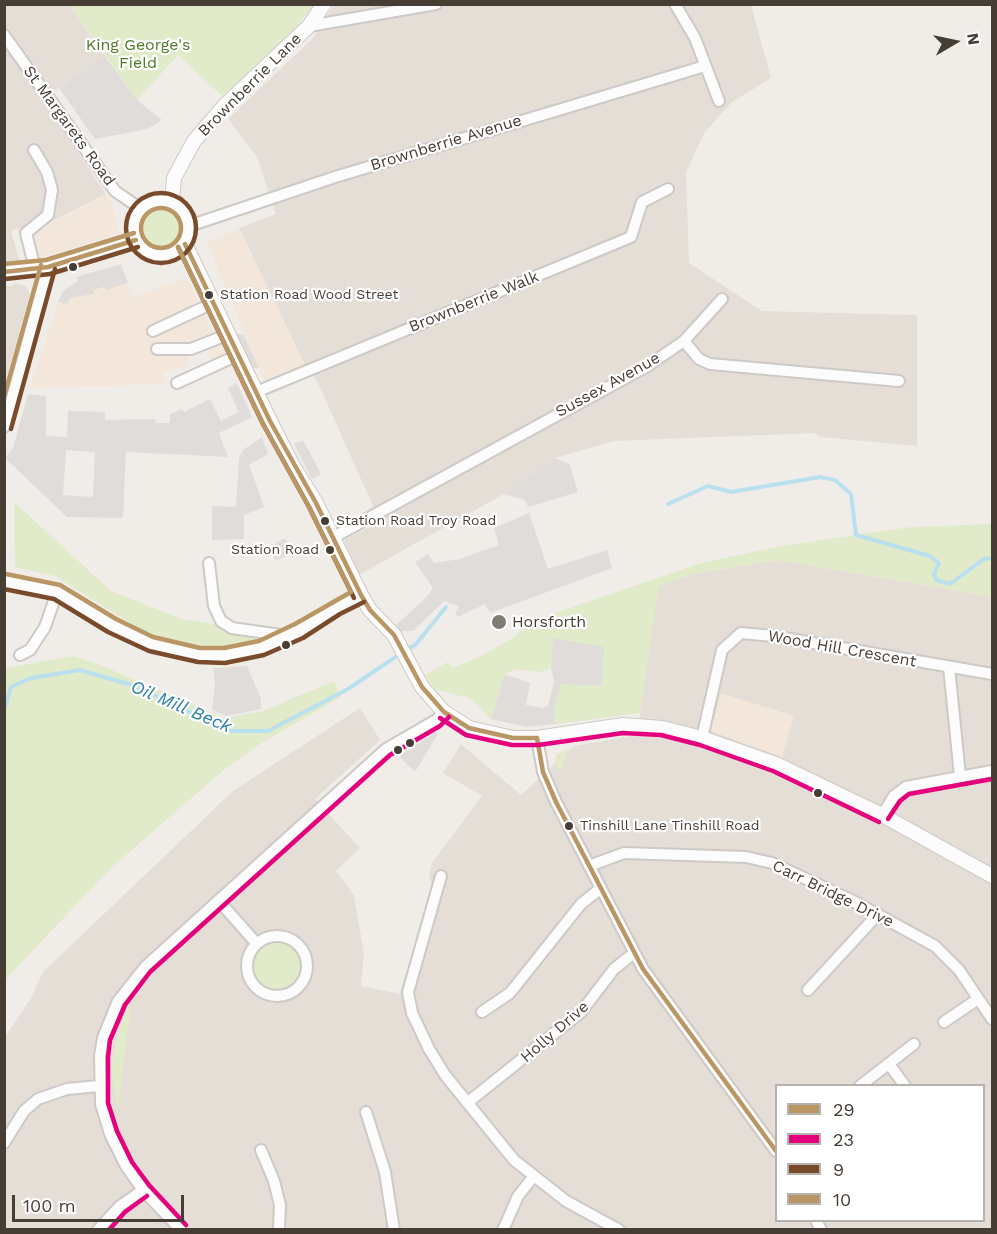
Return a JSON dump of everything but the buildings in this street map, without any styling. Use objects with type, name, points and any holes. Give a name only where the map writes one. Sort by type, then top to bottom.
[{"type":"street","name":"Brownberrie Lane","points":[[172,202],[174,178],[194,141],[225,105],[309,26],[324,4]]},
{"type":"street","points":[[309,26],[435,4]]},
{"type":"street","points":[[675,4],[695,38],[719,101]]},
{"type":"street","name":"St Margarets Road","points":[[4,35],[9,51],[115,191],[141,209]]},
{"type":"street","name":"Brownberrie Avenue","points":[[189,226],[335,177],[705,66]]},
{"type":"street","points":[[4,427],[42,268],[26,233],[48,215],[52,190],[47,171],[34,150]]},
{"type":"street","name":"Brownberrie Walk","points":[[256,392],[631,237],[642,202],[668,189]]},
{"type":"street","points":[[155,201],[172,202],[184,212],[189,226],[185,244],[179,250],[164,256],[147,253],[136,240],[134,224],[141,209],[155,201]]},
{"type":"street","points":[[4,272],[42,268],[136,240]]},
{"type":"street","points":[[185,244],[293,466],[334,537],[361,595],[394,635],[422,687],[444,712],[469,728],[513,738],[537,738],[623,725],[662,728],[702,738],[776,764],[882,815],[993,876]]},
{"type":"street","name":"Sussex Avenue","points":[[334,537],[649,364],[684,341],[722,300]]},
{"type":"street","points":[[153,331],[213,303]]},
{"type":"street","points":[[157,349],[191,349],[229,334]]},
{"type":"street","points":[[684,341],[699,359],[710,364],[899,381]]},
{"type":"street","points":[[177,382],[238,355]]},
{"type":"street","points":[[209,563],[214,606],[221,621],[232,628],[288,636]]},
{"type":"street","points":[[4,581],[57,592],[112,626],[151,644],[187,654],[225,656],[261,648],[288,636],[361,595]]},
{"type":"street","points":[[20,655],[30,650],[45,627],[57,592]]},
{"type":"street","name":"Wood Hill Crescent","points":[[702,738],[722,650],[741,633],[773,636],[949,667]]},
{"type":"street","points":[[960,776],[949,667],[993,674]]},
{"type":"street","points":[[181,1230],[143,1190],[126,1166],[110,1134],[99,1086],[103,1038],[118,1001],[145,968],[386,749],[436,720],[444,712]]},
{"type":"street","points":[[537,738],[545,779],[634,952],[670,1008],[775,1149]]},
{"type":"street","points":[[882,815],[894,796],[906,788],[993,771]]},
{"type":"street","name":"Carr Bridge Drive","points":[[590,866],[624,853],[765,860],[878,914],[947,956],[993,1019]]},
{"type":"street","points":[[441,876],[408,992],[409,1002],[429,1048],[445,1075],[514,1160],[566,1201],[620,1230]]},
{"type":"street","points":[[482,1012],[510,993],[581,904],[600,888]]},
{"type":"street","points":[[219,901],[257,944]]},
{"type":"street","points":[[808,990],[878,914]]},
{"type":"street","points":[[280,937],[292,940],[301,949],[306,960],[306,973],[301,984],[292,993],[280,996],[268,995],[257,989],[250,979],[247,966],[250,954],[257,944],[268,938],[280,937]]},
{"type":"street","name":"Holly Drive","points":[[467,1103],[580,1012],[614,969],[634,952]]},
{"type":"street","points":[[944,1022],[978,999]]},
{"type":"street","points":[[863,1084],[914,1044]]},
{"type":"street","points":[[889,1064],[904,1084]]},
{"type":"street","points":[[4,1143],[24,1111],[38,1099],[67,1089],[99,1086]]},
{"type":"street","points":[[366,1112],[389,1188],[394,1230]]},
{"type":"street","points":[[261,1150],[274,1181],[280,1205],[279,1230]]},
{"type":"street","points":[[503,1230],[518,1196],[534,1176]]},
{"type":"street","points":[[98,1230],[120,1206],[143,1190]]},
{"type":"shaded area","points":[[5,5],[70,5],[104,55],[43,99],[106,194],[51,222],[11,230],[20,263],[5,264]]},
{"type":"shaded area","points":[[334,5],[751,5],[771,78],[731,103],[705,132],[686,172],[689,263],[762,311],[917,315],[917,446],[820,437],[815,433],[614,441],[555,458],[504,494],[359,575],[344,540],[380,522],[318,383],[305,365],[239,228],[276,214],[257,157],[228,119],[313,38]]},
{"type":"shaded area","points":[[104,55],[137,100],[162,120],[147,129],[95,139],[59,88]]},
{"type":"shaded area","points":[[106,194],[112,203],[119,233],[39,259],[32,234]]},
{"type":"shaded area","points":[[239,228],[305,365],[265,382],[207,243]]},
{"type":"shaded area","points":[[121,264],[128,283],[106,290],[104,287],[93,290],[94,294],[70,298],[67,304],[58,302],[63,291],[78,281],[76,277]]},
{"type":"shaded area","points":[[183,279],[190,283],[224,355],[212,361],[203,340],[182,345],[191,366],[163,373],[166,384],[30,388],[58,302],[67,304],[70,298],[93,294],[93,290],[104,287],[106,290],[128,283],[133,297]]},
{"type":"shaded area","points":[[13,283],[26,286],[30,294],[5,384],[5,286],[13,286]]},
{"type":"shaded area","points":[[236,333],[244,335],[259,368],[251,368]]},
{"type":"shaded area","points":[[237,383],[252,417],[219,433],[228,457],[126,452],[123,518],[67,517],[5,458],[13,448],[28,394],[46,396],[46,436],[67,437],[68,411],[105,412],[105,420],[155,419],[156,423],[170,423],[170,414],[182,409],[184,412],[210,399],[221,421],[239,412],[228,388]],"holes":[[[66,450],[95,452],[93,497],[63,495]]]},
{"type":"shaded area","points":[[262,437],[268,454],[249,465],[264,507],[244,515],[244,539],[212,540],[212,506],[236,507],[239,458],[243,450]]},
{"type":"shaded area","points":[[303,440],[321,474],[312,479],[294,444]]},
{"type":"shaded area","points":[[555,458],[570,465],[578,492],[528,507],[525,500],[504,494]]},
{"type":"shaded area","points":[[529,513],[548,569],[607,550],[612,568],[490,613],[485,604],[458,617],[455,613],[459,606],[444,601],[413,631],[401,631],[396,625],[426,598],[433,588],[415,562],[428,554],[434,563],[460,559],[499,545],[494,528]]},
{"type":"shaded area","points":[[285,538],[293,552],[276,561],[268,547]]},
{"type":"shaded area","points":[[779,560],[992,597],[992,1229],[5,1230],[5,1037],[31,998],[43,972],[233,791],[360,708],[380,740],[315,799],[360,848],[336,871],[354,895],[364,954],[361,986],[400,994],[432,884],[429,877],[432,863],[482,796],[443,773],[461,744],[521,795],[574,746],[637,735],[658,586],[693,574]]},
{"type":"shaded area","points":[[553,638],[604,647],[602,686],[561,684],[554,709],[556,724],[526,727],[491,719],[505,674],[530,683],[526,705],[543,708],[548,706],[554,681],[551,668]]},
{"type":"shaded area","points":[[247,666],[261,699],[261,709],[226,716],[212,710],[215,682],[213,668]]},
{"type":"shaded area","points":[[721,693],[794,716],[782,757],[711,731]]},
{"type":"shaded area","points":[[436,732],[438,734],[415,772],[399,756]]},
{"type":"green space","name":"King George's Field","points":[[70,5],[314,5],[286,38],[222,96],[178,55],[137,100]]},
{"type":"green space","points":[[162,208],[176,214],[182,228],[176,242],[162,248],[148,242],[142,228],[148,214]]},
{"type":"green space","points":[[14,502],[111,591],[182,619],[219,625],[258,640],[223,647],[188,648],[151,636],[55,576],[15,567]]},
{"type":"green space","points":[[992,524],[992,597],[779,560],[693,574],[659,586],[640,713],[556,724],[554,709],[561,684],[553,638],[551,668],[540,672],[515,669],[505,674],[491,719],[472,699],[435,689],[425,675],[448,662],[453,668],[485,654],[514,637],[532,621],[698,564],[775,547],[911,527]]},
{"type":"green space","points":[[72,656],[93,662],[224,718],[263,711],[334,681],[341,697],[263,742],[225,769],[111,868],[5,980],[6,668]]},
{"type":"green space","points":[[569,748],[560,773],[555,762],[556,755]]},
{"type":"green space","points":[[272,942],[282,942],[294,949],[301,961],[301,971],[294,983],[282,990],[272,990],[257,979],[253,971],[253,961],[264,946]]},
{"type":"green space","points":[[131,1005],[118,1112],[111,1072],[113,1055],[122,1020]]},
{"type":"waterway","points":[[668,504],[708,486],[731,492],[820,477],[835,480],[851,494],[856,535],[930,556],[939,563],[934,574],[936,580],[950,584],[984,559],[992,558]]},
{"type":"waterway","name":"Oil Mill Beck","points":[[407,650],[416,644],[446,607]]},
{"type":"waterway","name":"Oil Mill Beck","points":[[4,711],[11,687],[31,678],[80,670],[135,686],[229,731],[268,731],[348,689],[400,654]]},
{"type":"transit line","name":"9","points":[[168,193],[181,199],[190,208],[194,214],[196,228],[194,242],[186,253],[175,261],[154,263],[136,253],[128,242],[126,221],[136,203],[147,195],[168,193]]},
{"type":"transit line","name":"10","points":[[161,208],[169,209],[175,214],[180,220],[181,228],[180,236],[175,242],[169,247],[161,248],[153,247],[147,242],[142,236],[141,228],[142,220],[147,214],[153,209],[161,208]]},
{"type":"transit line","name":"10","points":[[4,264],[46,260],[134,233]]},
{"type":"transit line","name":"29","points":[[4,272],[48,267],[136,240]]},
{"type":"transit line","name":"29","points":[[185,244],[270,421],[316,503],[361,595],[370,610],[394,635],[422,687],[444,712],[469,728],[513,738],[537,738]]},
{"type":"transit line","name":"9","points":[[5,279],[50,274],[138,247]]},
{"type":"transit line","name":"9","points":[[178,247],[263,424],[309,507],[354,598]]},
{"type":"transit line","name":"10","points":[[6,574],[60,585],[116,619],[153,637],[200,648],[224,648],[259,641],[295,624],[351,592],[309,507],[263,424],[178,247]]},
{"type":"transit line","name":"10","points":[[4,397],[41,265]]},
{"type":"transit line","name":"9","points":[[11,429],[55,269]]},
{"type":"transit line","name":"9","points":[[4,589],[54,599],[108,632],[149,651],[198,662],[225,663],[264,655],[303,638],[340,614],[364,602]]},
{"type":"transit line","name":"23","points":[[186,1225],[149,1185],[132,1162],[117,1131],[108,1103],[110,1040],[125,1005],[150,972],[390,755],[440,726],[449,717]]},
{"type":"transit line","name":"23","points":[[440,718],[466,735],[512,745],[538,745],[623,733],[661,735],[700,745],[773,771],[879,822]]},
{"type":"transit line","name":"29","points":[[537,738],[543,772],[556,802],[643,969],[775,1150]]},
{"type":"transit line","name":"23","points":[[888,819],[900,801],[909,794],[992,779]]},
{"type":"transit line","name":"23","points":[[109,1230],[125,1212],[147,1196]]},
{"type":"place","name":"Station Road Wood Street","points":[[209,295]]},
{"type":"place","name":"Station Road Troy Road","points":[[325,521]]},
{"type":"place","name":"Station Road","points":[[330,550]]},
{"type":"place","name":"Horsforth","points":[[499,622]]},
{"type":"place","name":"Tinshill Lane Tinshill Road","points":[[569,826]]}]
